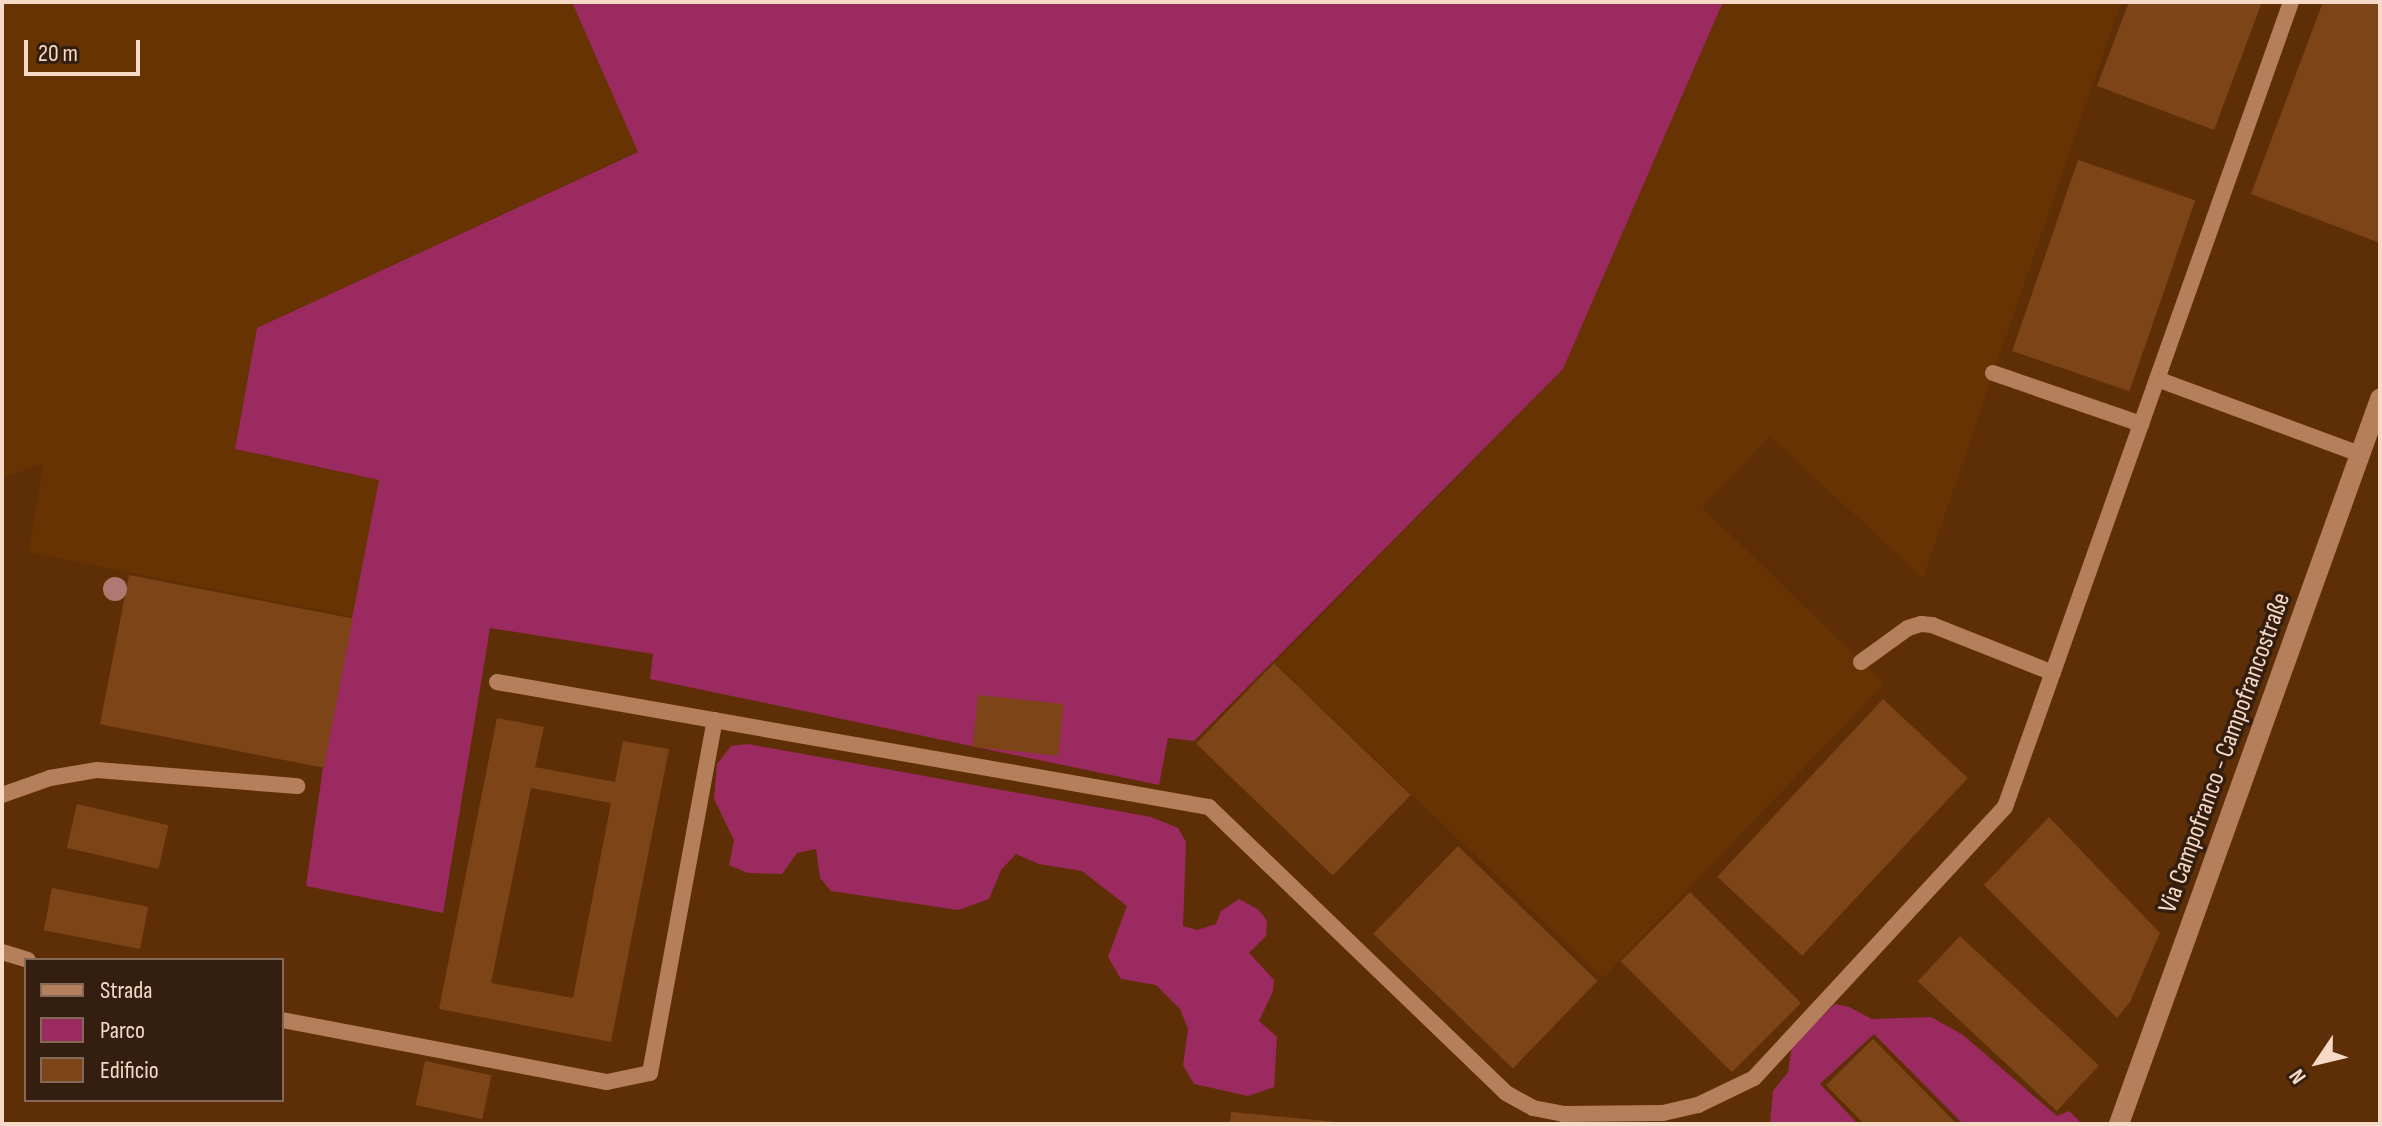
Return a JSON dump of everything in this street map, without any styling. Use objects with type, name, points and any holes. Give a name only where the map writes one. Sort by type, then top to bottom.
[{"type":"street","name":"Via Campofranco - Campofrancostraße","points":[[2119,1124],[2380,399]]},
{"type":"lane","points":[[497,682],[1209,807],[1506,1093],[1533,1108],[1601,1116],[1663,1113],[1698,1105],[1754,1078],[2005,807],[2291,2]]},
{"type":"lane","points":[[1993,373],[2141,424]]},
{"type":"lane","points":[[2157,379],[2360,454]]},
{"type":"lane","points":[[1861,662],[1908,628],[1921,624],[1932,625],[2053,673]]},
{"type":"lane","points":[[284,1020],[607,1082],[650,1073],[715,720]]},
{"type":"lane","points":[[2,795],[50,778],[97,770],[297,786]]},
{"type":"lane","points":[[2,952],[24,959]]},
{"type":"shaded area","points":[[2,2],[572,2],[638,151],[257,329],[235,449],[379,480],[354,617],[29,552],[44,463],[2,478]]},
{"type":"shaded area","points":[[1723,2],[2121,2],[1923,578],[1770,436],[1702,507],[1884,684],[1603,978],[1275,663],[1563,369]]},
{"type":"green space","points":[[572,2],[1723,2],[1563,369],[1194,741],[1168,738],[1159,785],[650,679],[653,654],[490,628],[443,913],[306,886],[323,767],[379,480],[235,449],[257,328],[638,152]]},
{"type":"green space","points":[[748,744],[1151,817],[1178,828],[1186,842],[1183,926],[1197,930],[1216,924],[1221,911],[1239,899],[1259,910],[1267,921],[1266,936],[1249,953],[1274,980],[1273,991],[1259,1021],[1277,1037],[1274,1087],[1248,1096],[1194,1084],[1183,1065],[1188,1029],[1180,1009],[1156,985],[1121,979],[1108,957],[1127,906],[1082,871],[1039,864],[1016,854],[1001,870],[989,899],[958,910],[831,891],[820,878],[816,849],[797,853],[782,874],[748,873],[729,865],[734,840],[714,799],[717,764],[731,746]]},
{"type":"green space","points":[[1835,1004],[1849,1007],[1872,1019],[1931,1017],[1963,1035],[2057,1116],[2069,1111],[2082,1124],[1963,1124],[1874,1034],[1820,1084],[1858,1124],[1770,1124],[1773,1091],[1788,1072],[1792,1046]]},
{"type":"building","points":[[2129,2],[2262,2],[2214,130],[2097,86]]},
{"type":"building","points":[[2323,2],[2380,2],[2380,243],[2251,194]]},
{"type":"building","points":[[2078,160],[2195,200],[2129,391],[2012,351]]},
{"type":"building","points":[[129,575],[353,619],[324,768],[100,724]]},
{"type":"building","points":[[1274,663],[1411,795],[1333,876],[1196,744]]},
{"type":"building","points":[[978,695],[1064,704],[1058,756],[973,747]]},
{"type":"building","points":[[1883,699],[1968,778],[1802,956],[1717,877]]},
{"type":"building","points":[[497,718],[544,727],[535,767],[615,782],[623,741],[669,749],[611,1042],[439,1009]],"holes":[[[531,788],[611,803],[573,998],[491,983]]]},
{"type":"building","points":[[77,804],[169,825],[158,869],[67,848]]},
{"type":"building","points":[[2049,817],[2160,933],[2130,1002],[2117,1018],[1984,885]]},
{"type":"building","points":[[1458,846],[1598,981],[1513,1069],[1373,934]]},
{"type":"building","points":[[52,888],[148,907],[140,949],[44,930]]},
{"type":"building","points":[[1690,892],[1801,1003],[1732,1072],[1621,961]]},
{"type":"building","points":[[1960,936],[2099,1066],[2057,1111],[1918,981]]},
{"type":"building","points":[[1873,1039],[1957,1124],[1864,1124],[1826,1085]]},
{"type":"building","points":[[425,1061],[492,1075],[482,1119],[416,1105]]},
{"type":"building","points":[[1231,1112],[1338,1122],[1338,1124],[1230,1124]]}]
